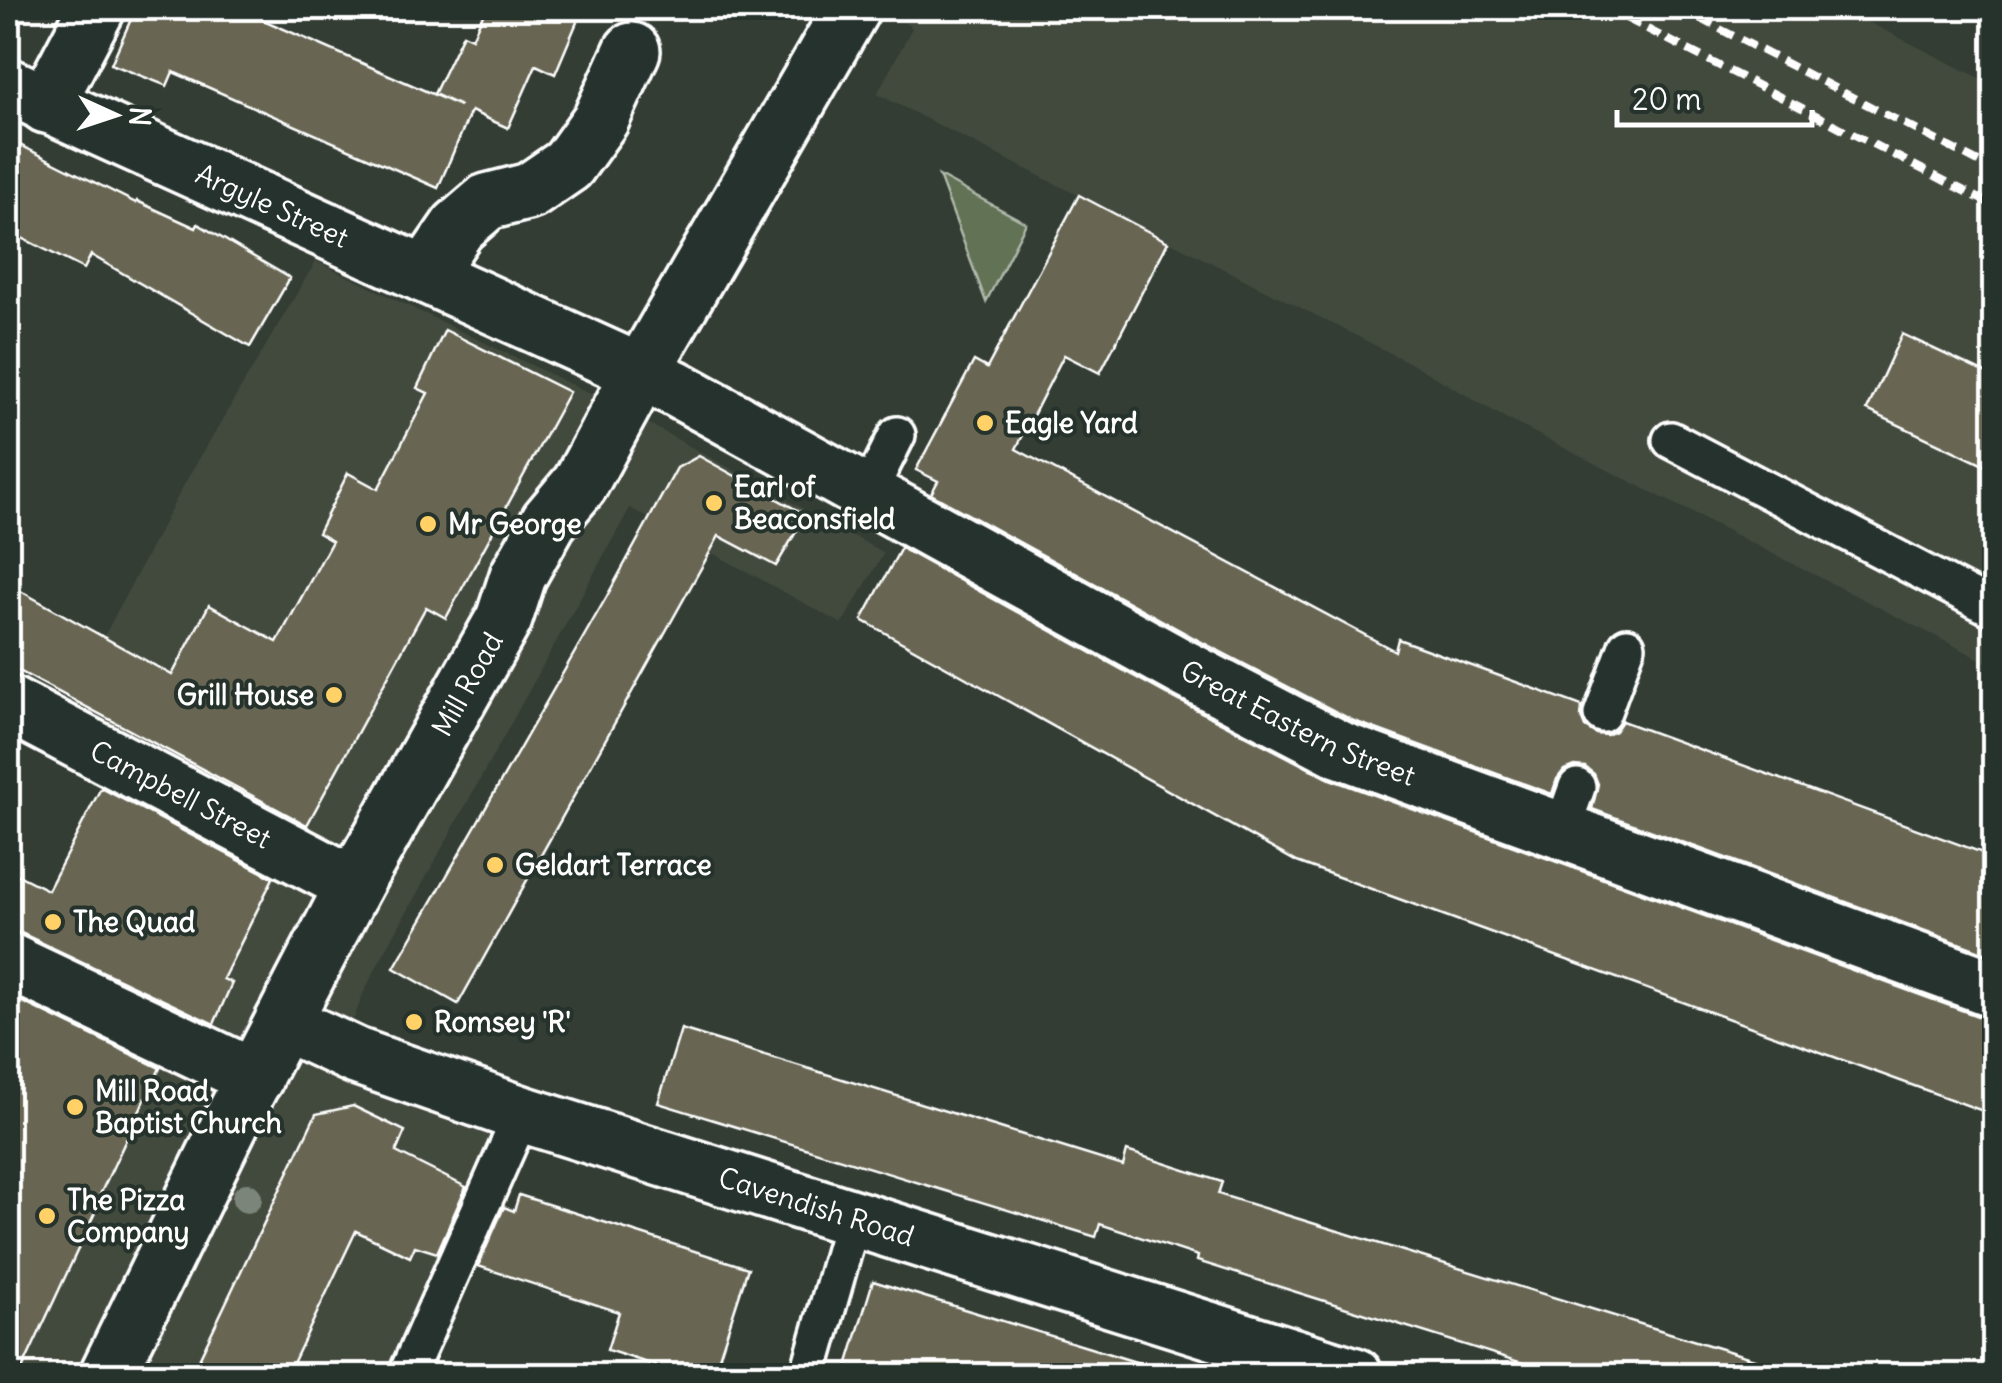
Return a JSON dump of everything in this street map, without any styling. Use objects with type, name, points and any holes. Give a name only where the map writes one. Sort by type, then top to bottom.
[{"type":"street","points":[[27,95],[97,8]]},
{"type":"street","name":"Mill Road","points":[[107,1376],[354,886],[504,620],[518,576],[549,521],[580,484],[852,8]]},
{"type":"street","points":[[426,275],[458,228],[486,202],[530,191],[568,165],[611,124],[632,51]]},
{"type":"street","name":"Argyle Street","points":[[27,95],[641,372]]},
{"type":"street","name":"Great Eastern Street","points":[[641,372],[1341,750],[1569,808],[1994,988]]},
{"type":"street","name":"Campbell Street","points":[[8,704],[354,886]]},
{"type":"street","points":[[8,960],[254,1078]]},
{"type":"street","name":"Cavendish Road","points":[[284,1022],[356,1056],[522,1114],[1355,1376]]},
{"type":"lane","points":[[867,495],[898,434]]},
{"type":"lane","points":[[1671,440],[1994,609]]},
{"type":"lane","points":[[1602,714],[1628,646]]},
{"type":"lane","points":[[406,1376],[522,1114]]},
{"type":"lane","points":[[808,1376],[853,1218]]},
{"type":"shaded area","points":[[905,8],[1840,8],[1994,85],[1994,666],[1507,419],[1414,365],[877,94],[912,28],[899,19]]},
{"type":"shaded area","points":[[316,261],[622,409],[884,553],[842,624],[630,508],[377,966],[340,1054],[522,1114],[406,1375],[8,1375],[8,960],[129,1018],[163,957],[155,951],[222,817],[55,729],[187,479]]},
{"type":"green space","points":[[939,176],[1026,223],[986,302]]},
{"type":"building","points":[[136,8],[236,8],[460,106],[434,94],[463,34],[472,38],[486,8],[583,8],[555,74],[536,65],[508,128],[471,111],[438,188],[173,72],[167,86],[111,64]]},
{"type":"building","points":[[8,139],[136,203],[196,228],[198,224],[290,278],[250,347],[91,255],[84,269],[8,231]]},
{"type":"building","points":[[1079,195],[1168,242],[1100,373],[1064,355],[1016,449],[1395,651],[1398,639],[1582,706],[1585,727],[1596,734],[1615,731],[1622,721],[1994,857],[1994,956],[1592,809],[1598,784],[1585,767],[1564,770],[1552,794],[1354,721],[931,494],[938,481],[916,470],[974,361],[987,368]]},
{"type":"building","points":[[445,330],[569,392],[446,618],[426,607],[307,825],[8,665],[8,584],[172,675],[209,605],[277,642],[332,541],[318,533],[348,473],[378,489],[428,393],[417,388]]},
{"type":"building","points":[[1902,334],[1994,377],[1994,470],[1867,410]]},
{"type":"building","points":[[699,456],[806,515],[776,566],[719,536],[458,1004],[394,968],[677,468]]},
{"type":"building","points":[[901,548],[1330,779],[1994,1019],[1994,1115],[1297,862],[862,620]]},
{"type":"building","points":[[101,788],[273,878],[223,979],[232,983],[214,1024],[8,930],[8,870],[48,890]]},
{"type":"building","points":[[8,995],[160,1068],[19,1376],[8,1376]]},
{"type":"building","points":[[681,1029],[1123,1166],[1127,1151],[1222,1182],[1218,1194],[1767,1363],[1765,1376],[1564,1376],[1197,1261],[1198,1256],[1100,1224],[1096,1237],[658,1103]]},
{"type":"building","points":[[353,1106],[405,1131],[396,1152],[466,1187],[437,1253],[415,1246],[410,1257],[356,1231],[287,1376],[191,1376],[316,1114]]},
{"type":"building","points":[[519,1195],[748,1268],[713,1376],[688,1376],[607,1350],[619,1312],[478,1266],[504,1207],[514,1211]]},
{"type":"building","points":[[873,1281],[1139,1363],[1137,1376],[844,1376]]},
{"type":"railway","points":[[1606,8],[1994,206]]},
{"type":"railway","points":[[1679,8],[1994,170]]},
{"type":"place","name":"Eagle Yard","points":[[985,423]]},
{"type":"place","name":"Earl of Beaconsfield","points":[[714,503]]},
{"type":"place","name":"Mr George","points":[[428,524]]},
{"type":"place","name":"Grill House","points":[[334,695]]},
{"type":"place","name":"Geldart Terrace","points":[[495,865]]},
{"type":"place","name":"The Quad","points":[[53,922]]},
{"type":"place","name":"Romsey 'R'","points":[[414,1022]]},
{"type":"place","name":"Mill Road Baptist Church","points":[[75,1107]]},
{"type":"place","name":"The Pizza Company","points":[[47,1216]]}]
